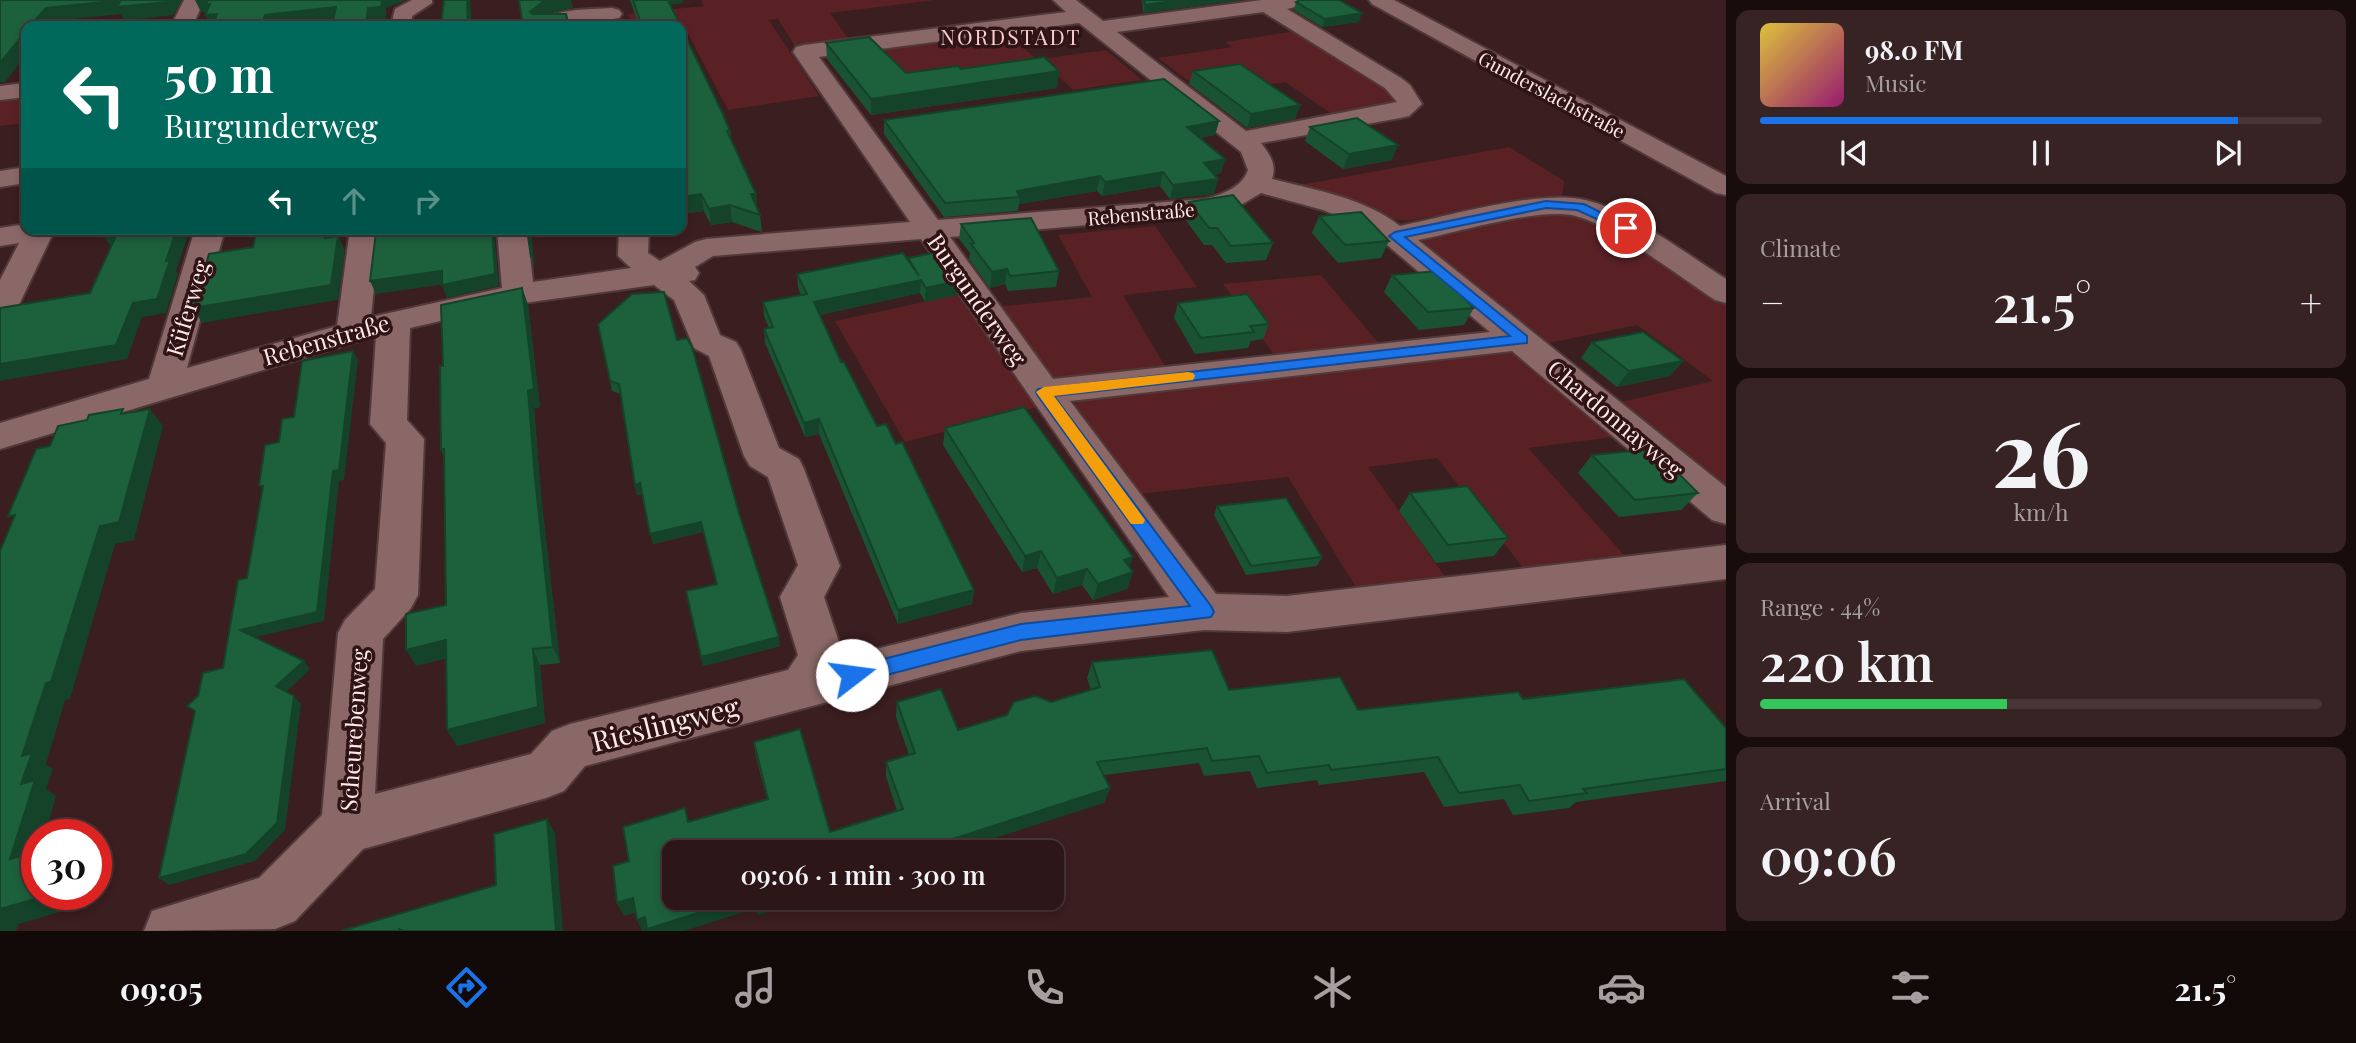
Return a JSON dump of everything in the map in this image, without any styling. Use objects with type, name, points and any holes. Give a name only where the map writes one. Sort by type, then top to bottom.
[{"type":"street","points":[[184,21],[192,3],[198,0]]},
{"type":"street","points":[[401,21],[402,13],[422,3],[422,0]]},
{"type":"street","points":[[1063,0],[1257,153],[1262,166],[1256,183]]},
{"type":"street","points":[[1092,22],[1305,0]]},
{"type":"street","name":"Gunderslachstraße","points":[[1379,0],[1726,187]]},
{"type":"street","points":[[1242,139],[1400,111],[1410,104],[1402,90],[1393,83],[1266,5]]},
{"type":"street","points":[[557,21],[612,13]]},
{"type":"street","name":"Burgunderweg","points":[[1092,22],[804,52],[1044,392],[1204,612]]},
{"type":"street","points":[[1140,85],[1167,81]]},
{"type":"street","points":[[0,93],[21,91]]},
{"type":"street","points":[[857,128],[884,124]]},
{"type":"street","points":[[0,179],[21,176]]},
{"type":"street","name":"Rebenstraße","points":[[4,443],[164,387],[353,331],[518,294],[660,274],[783,265],[803,257],[829,239],[1205,207],[1227,203],[1243,195],[1256,183]]},
{"type":"street","name":"Chardonnayweg","points":[[1256,183],[1355,212],[1377,222],[1726,509]]},
{"type":"street","points":[[1395,236],[1546,205],[1579,207],[1626,228],[1726,293]]},
{"type":"street","points":[[0,237],[21,233]]},
{"type":"street","points":[[0,311],[38,235]]},
{"type":"street","name":"Küferweg","points":[[164,387],[208,235]]},
{"type":"street","points":[[353,331],[364,235]]},
{"type":"street","points":[[513,235],[518,294]]},
{"type":"street","points":[[634,235],[633,256],[688,295],[706,341],[724,350],[763,456],[785,469],[819,566],[802,597],[821,656],[804,688]]},
{"type":"street","name":"Scheurebenweg","points":[[346,827],[360,633],[396,595],[405,439],[388,424],[394,320]]},
{"type":"street","points":[[1044,392],[1522,340]]},
{"type":"street","points":[[1204,612],[1287,614],[1726,562]]},
{"type":"street","name":"Rieslingweg","points":[[346,827],[546,774],[570,747],[1021,632],[1204,612]]},
{"type":"street","points":[[172,931],[275,901],[346,827]]},
{"type":"shaded area","points":[[701,0],[935,0],[830,13],[850,41],[796,48],[778,19],[769,20],[819,96],[728,110],[686,30],[686,21],[630,21],[627,14],[704,6]]},
{"type":"shaded area","points":[[1004,29],[1036,59],[891,79],[866,47]]},
{"type":"shaded area","points":[[1296,31],[1386,87],[1395,99],[1393,103],[1335,116],[1285,82],[1207,95],[1158,58],[1232,47],[1225,42]]},
{"type":"shaded area","points":[[1106,50],[1142,80],[1073,90],[1040,59]]},
{"type":"shaded area","points":[[21,93],[21,124],[0,126],[0,95]]},
{"type":"shaded area","points":[[1509,147],[1564,181],[1562,196],[1544,196],[1408,221],[1385,218],[1295,186]]},
{"type":"shaded area","points":[[1550,213],[1597,224],[1620,235],[1664,261],[1726,304],[1726,493],[1616,403],[1713,381],[1637,325],[1544,344],[1426,250],[1424,239],[1434,234]]},
{"type":"shaded area","points":[[1155,226],[1197,287],[1123,295],[1166,368],[1060,379],[1048,375],[997,307],[1092,297],[1058,235]]},
{"type":"shaded area","points":[[1321,275],[1380,345],[1275,356],[1223,284]]},
{"type":"shaded area","points":[[957,295],[1037,407],[905,442],[835,321]]},
{"type":"shaded area","points":[[1511,352],[1526,356],[1621,436],[1528,448],[1625,556],[1524,569],[1437,458],[1368,467],[1446,578],[1357,589],[1288,477],[1140,494],[1073,408],[1078,400]]},
{"type":"building","points":[[0,0],[121,0],[46,8],[34,21],[21,21],[21,37],[0,63]]},
{"type":"building","points":[[121,0],[168,0],[117,7]]},
{"type":"building","points":[[208,0],[382,0],[381,7],[368,8],[367,21],[333,21],[336,7],[265,15],[263,21],[224,21],[215,20],[217,14],[205,15],[210,4],[206,5]]},
{"type":"building","points":[[444,0],[467,0],[468,21],[442,21]]},
{"type":"building","points":[[519,0],[545,0],[530,12],[566,14],[568,21],[522,21]]},
{"type":"building","points":[[633,0],[668,0],[678,21],[640,21]]},
{"type":"building","points":[[1144,0],[1180,0],[1145,5]]},
{"type":"building","points":[[1339,0],[1362,13],[1325,19],[1296,2]]},
{"type":"building","points":[[686,37],[730,131],[727,131],[756,194],[751,194],[760,215],[730,205],[709,209],[701,194],[686,196]]},
{"type":"building","points":[[869,37],[906,73],[958,66],[961,69],[1044,57],[1059,71],[871,99],[826,43]]},
{"type":"building","points":[[1240,64],[1300,105],[1251,114],[1193,71]]},
{"type":"building","points":[[1164,79],[1219,121],[1187,127],[1225,159],[1204,163],[1218,179],[1173,185],[1163,172],[1105,182],[1100,176],[1017,191],[1020,197],[945,203],[884,120]]},
{"type":"building","points":[[1357,118],[1398,145],[1349,154],[1310,127]]},
{"type":"building","points":[[1233,195],[1273,243],[1231,246],[1217,228],[1209,228],[1189,202]]},
{"type":"building","points":[[1361,212],[1389,241],[1345,245],[1319,216]]},
{"type":"building","points":[[1031,218],[1059,271],[1010,276],[1007,269],[992,272],[971,244],[974,243],[961,224]]},
{"type":"building","points":[[116,235],[175,235],[157,299],[133,303],[116,345],[0,364],[0,308],[90,293]]},
{"type":"building","points":[[256,235],[325,235],[325,238],[338,236],[331,285],[193,308],[209,254],[253,247]]},
{"type":"building","points":[[376,235],[492,235],[495,274],[442,285],[442,271],[370,281]]},
{"type":"building","points":[[937,252],[958,281],[926,288],[921,280],[814,302],[841,362],[844,362],[877,426],[886,424],[896,444],[902,442],[974,590],[898,610],[819,419],[804,423],[764,329],[773,327],[763,302],[807,294],[797,274],[903,253],[919,276],[908,258]]},
{"type":"building","points":[[1438,271],[1474,308],[1428,312],[1392,275]]},
{"type":"building","points":[[522,288],[534,389],[528,391],[535,478],[553,647],[533,649],[538,707],[447,730],[446,640],[406,650],[406,614],[446,605],[444,449],[441,450],[441,305]]},
{"type":"building","points":[[664,292],[677,340],[687,338],[692,347],[739,513],[779,637],[701,657],[686,591],[717,584],[701,522],[650,534],[640,483],[635,485],[619,384],[610,381],[598,324],[632,294]]},
{"type":"building","points":[[1247,294],[1269,324],[1250,326],[1254,332],[1201,338],[1178,303]]},
{"type":"building","points":[[1643,332],[1683,361],[1629,371],[1592,342]]},
{"type":"building","points":[[353,351],[339,470],[333,471],[317,612],[240,630],[304,661],[276,686],[294,696],[277,823],[246,854],[159,878],[195,711],[187,706],[198,696],[203,673],[223,668],[238,580],[247,578],[263,486],[259,486],[265,445],[279,442],[282,419],[294,417],[302,361]]},
{"type":"building","points":[[1024,407],[1133,557],[1124,560],[1133,572],[1098,584],[1087,569],[1057,578],[1041,551],[1025,556],[945,428]]},
{"type":"building","points":[[123,409],[121,414],[150,409],[119,522],[100,526],[51,682],[46,683],[22,756],[32,753],[21,784],[35,780],[10,859],[21,856],[21,903],[0,909],[0,551],[15,515],[8,516],[36,449],[50,446],[58,426],[87,420],[89,415]]},
{"type":"building","points":[[1654,449],[1698,493],[1635,500],[1592,455]]},
{"type":"building","points":[[1467,486],[1508,538],[1448,545],[1410,493]]},
{"type":"building","points":[[1286,498],[1322,557],[1251,566],[1217,506]]},
{"type":"building","points":[[1212,650],[1229,690],[1340,677],[1358,710],[1518,692],[1523,699],[1684,679],[1726,728],[1726,769],[1583,789],[1587,793],[1529,801],[1520,785],[1459,793],[1438,757],[1331,770],[1329,765],[1267,773],[1259,756],[1212,761],[1207,748],[1097,762],[1110,788],[950,840],[662,840],[662,910],[708,910],[647,929],[645,917],[637,920],[633,898],[617,903],[613,866],[629,861],[623,827],[685,808],[688,822],[768,799],[754,742],[800,729],[830,832],[903,809],[886,762],[915,753],[897,702],[941,689],[958,730],[1007,715],[1014,702],[1035,696],[1051,702],[1100,687],[1092,662]]},
{"type":"building","points":[[547,819],[556,931],[341,931],[496,885],[494,834]]},
{"type":"slow traffic","points":[[1137,520],[1044,392],[1188,376]]},
{"type":"district","name":"NORDSTADT","points":[[1011,36]]},
{"type":"route","points":[[852,675],[1021,632],[1204,612],[1044,392],[1522,340],[1395,236],[1546,205],[1579,207],[1596,212],[1626,228]]}]
